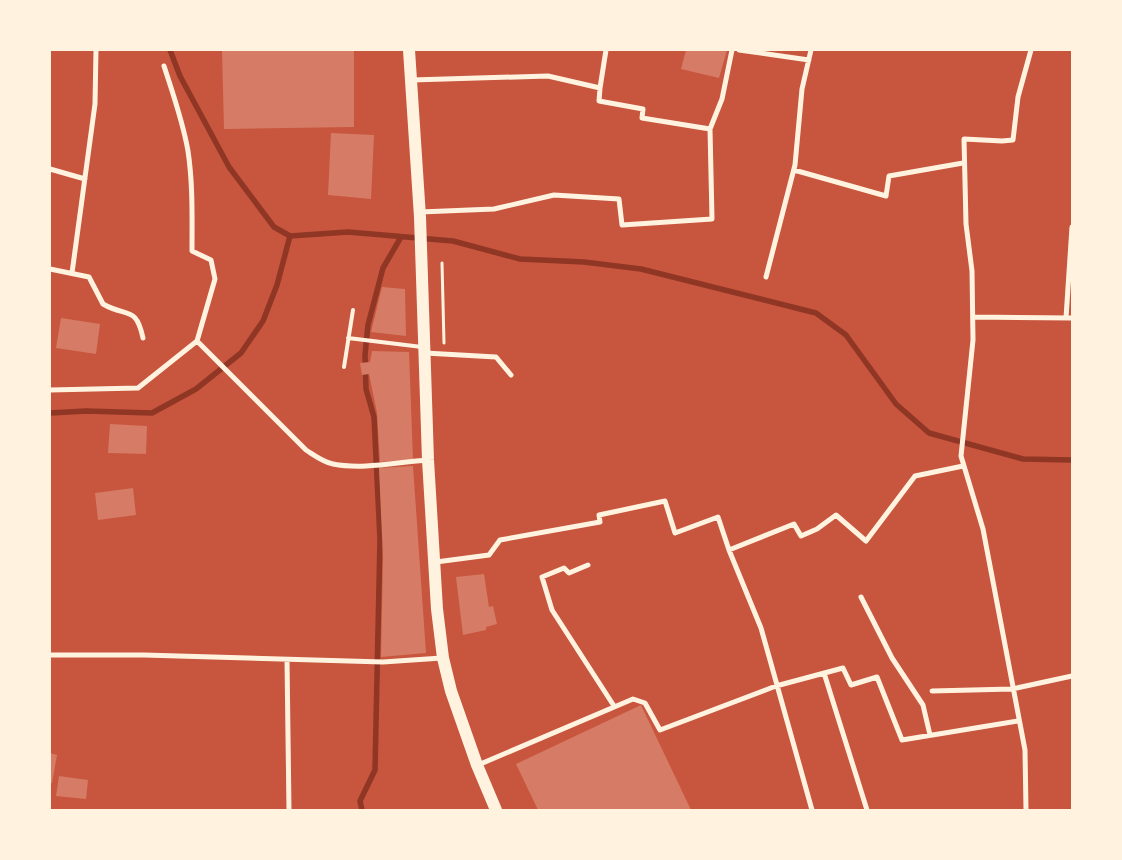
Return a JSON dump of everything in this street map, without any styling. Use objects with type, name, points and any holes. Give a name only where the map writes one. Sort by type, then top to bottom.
[{"type":"main road","points":[[409,50],[420,215],[433,563],[443,658],[456,706],[477,765],[496,810]]},
{"type":"street","points":[[72,273],[95,104],[96,50]]},
{"type":"street","points":[[606,50],[598,101],[643,109],[642,118],[710,129]]},
{"type":"street","points":[[420,215],[494,209],[554,195],[619,198],[622,225],[712,219],[710,129],[722,99],[732,50]]},
{"type":"street","points":[[739,50],[809,60]]},
{"type":"street","points":[[766,277],[794,170],[802,89],[811,50]]},
{"type":"street","points":[[1026,810],[1025,750],[1012,690],[983,529],[961,456],[972,340],[972,271],[966,224],[963,163],[964,139],[1013,140],[1018,98],[1031,50]]},
{"type":"street","points":[[50,390],[138,388],[198,341],[215,279],[211,260],[192,251],[191,188],[188,151],[180,117],[164,66]]},
{"type":"street","points":[[411,80],[548,76],[600,88]]},
{"type":"street","points":[[794,170],[886,196],[890,176],[963,163]]},
{"type":"street","points":[[50,169],[85,179]]},
{"type":"street","points":[[972,317],[1069,318],[1072,227]]},
{"type":"street","points":[[50,269],[89,277],[103,304],[136,316],[140,322],[143,338]]},
{"type":"street","points":[[198,341],[306,450],[321,460],[334,464],[372,465],[428,460]]},
{"type":"street","points":[[424,349],[444,354],[496,357],[511,375]]},
{"type":"street","points":[[729,550],[794,524],[800,536],[817,529],[836,515],[866,541],[915,476],[963,466]]},
{"type":"street","points":[[433,563],[489,555],[500,540],[600,522],[600,515],[665,501],[675,533],[718,517],[729,550],[761,628],[812,810]]},
{"type":"street","points":[[588,565],[570,573],[564,568],[542,577],[552,610],[614,706]]},
{"type":"street","points":[[861,597],[892,658],[923,705],[930,736]]},
{"type":"street","points":[[50,655],[144,655],[372,662],[443,658]]},
{"type":"street","points":[[287,660],[288,810]]},
{"type":"street","points":[[477,765],[633,699],[645,703],[660,730],[776,686],[843,668],[851,685],[877,676],[902,740],[1018,721]]},
{"type":"street","points":[[824,673],[867,810]]},
{"type":"street","points":[[932,691],[1012,690],[1072,676]]},
{"type":"lane","points":[[344,367],[353,310]]},
{"type":"lane","points":[[348,338],[424,349]]},
{"type":"path","points":[[442,263],[444,354]]},
{"type":"building","points":[[222,50],[354,50],[354,127],[224,129]]},
{"type":"building","points":[[686,50],[727,50],[719,78],[681,69]]},
{"type":"building","points":[[331,133],[374,135],[371,199],[328,195]]},
{"type":"building","points":[[382,287],[405,289],[406,336],[371,332]]},
{"type":"building","points":[[61,318],[100,324],[96,354],[56,348]]},
{"type":"building","points":[[372,351],[409,352],[413,459],[380,462],[377,413],[369,374],[362,375],[360,363],[370,362]]},
{"type":"building","points":[[110,424],[147,426],[146,454],[108,453]]},
{"type":"building","points":[[413,466],[426,653],[381,657],[383,558],[379,468]]},
{"type":"building","points":[[133,488],[136,515],[98,520],[95,493]]},
{"type":"building","points":[[484,574],[489,607],[493,606],[497,624],[486,627],[486,630],[463,635],[456,577]]},
{"type":"building","points":[[641,705],[691,810],[538,810],[516,764]]},
{"type":"building","points":[[50,753],[57,755],[52,783],[50,783]]},
{"type":"building","points":[[59,776],[88,780],[86,799],[56,796]]},
{"type":"waterway","points":[[170,50],[180,76],[229,167],[274,227],[290,236],[348,232],[453,241],[520,259],[584,262],[641,269],[816,313],[846,335],[896,404],[929,433],[1023,459],[1072,460]]},
{"type":"waterway","points":[[50,413],[86,411],[152,413],[196,389],[241,353],[263,321],[277,285],[290,236]]},
{"type":"waterway","points":[[362,810],[360,801],[375,770],[380,539],[374,417],[366,389],[365,355],[368,325],[383,268],[401,237]]}]
